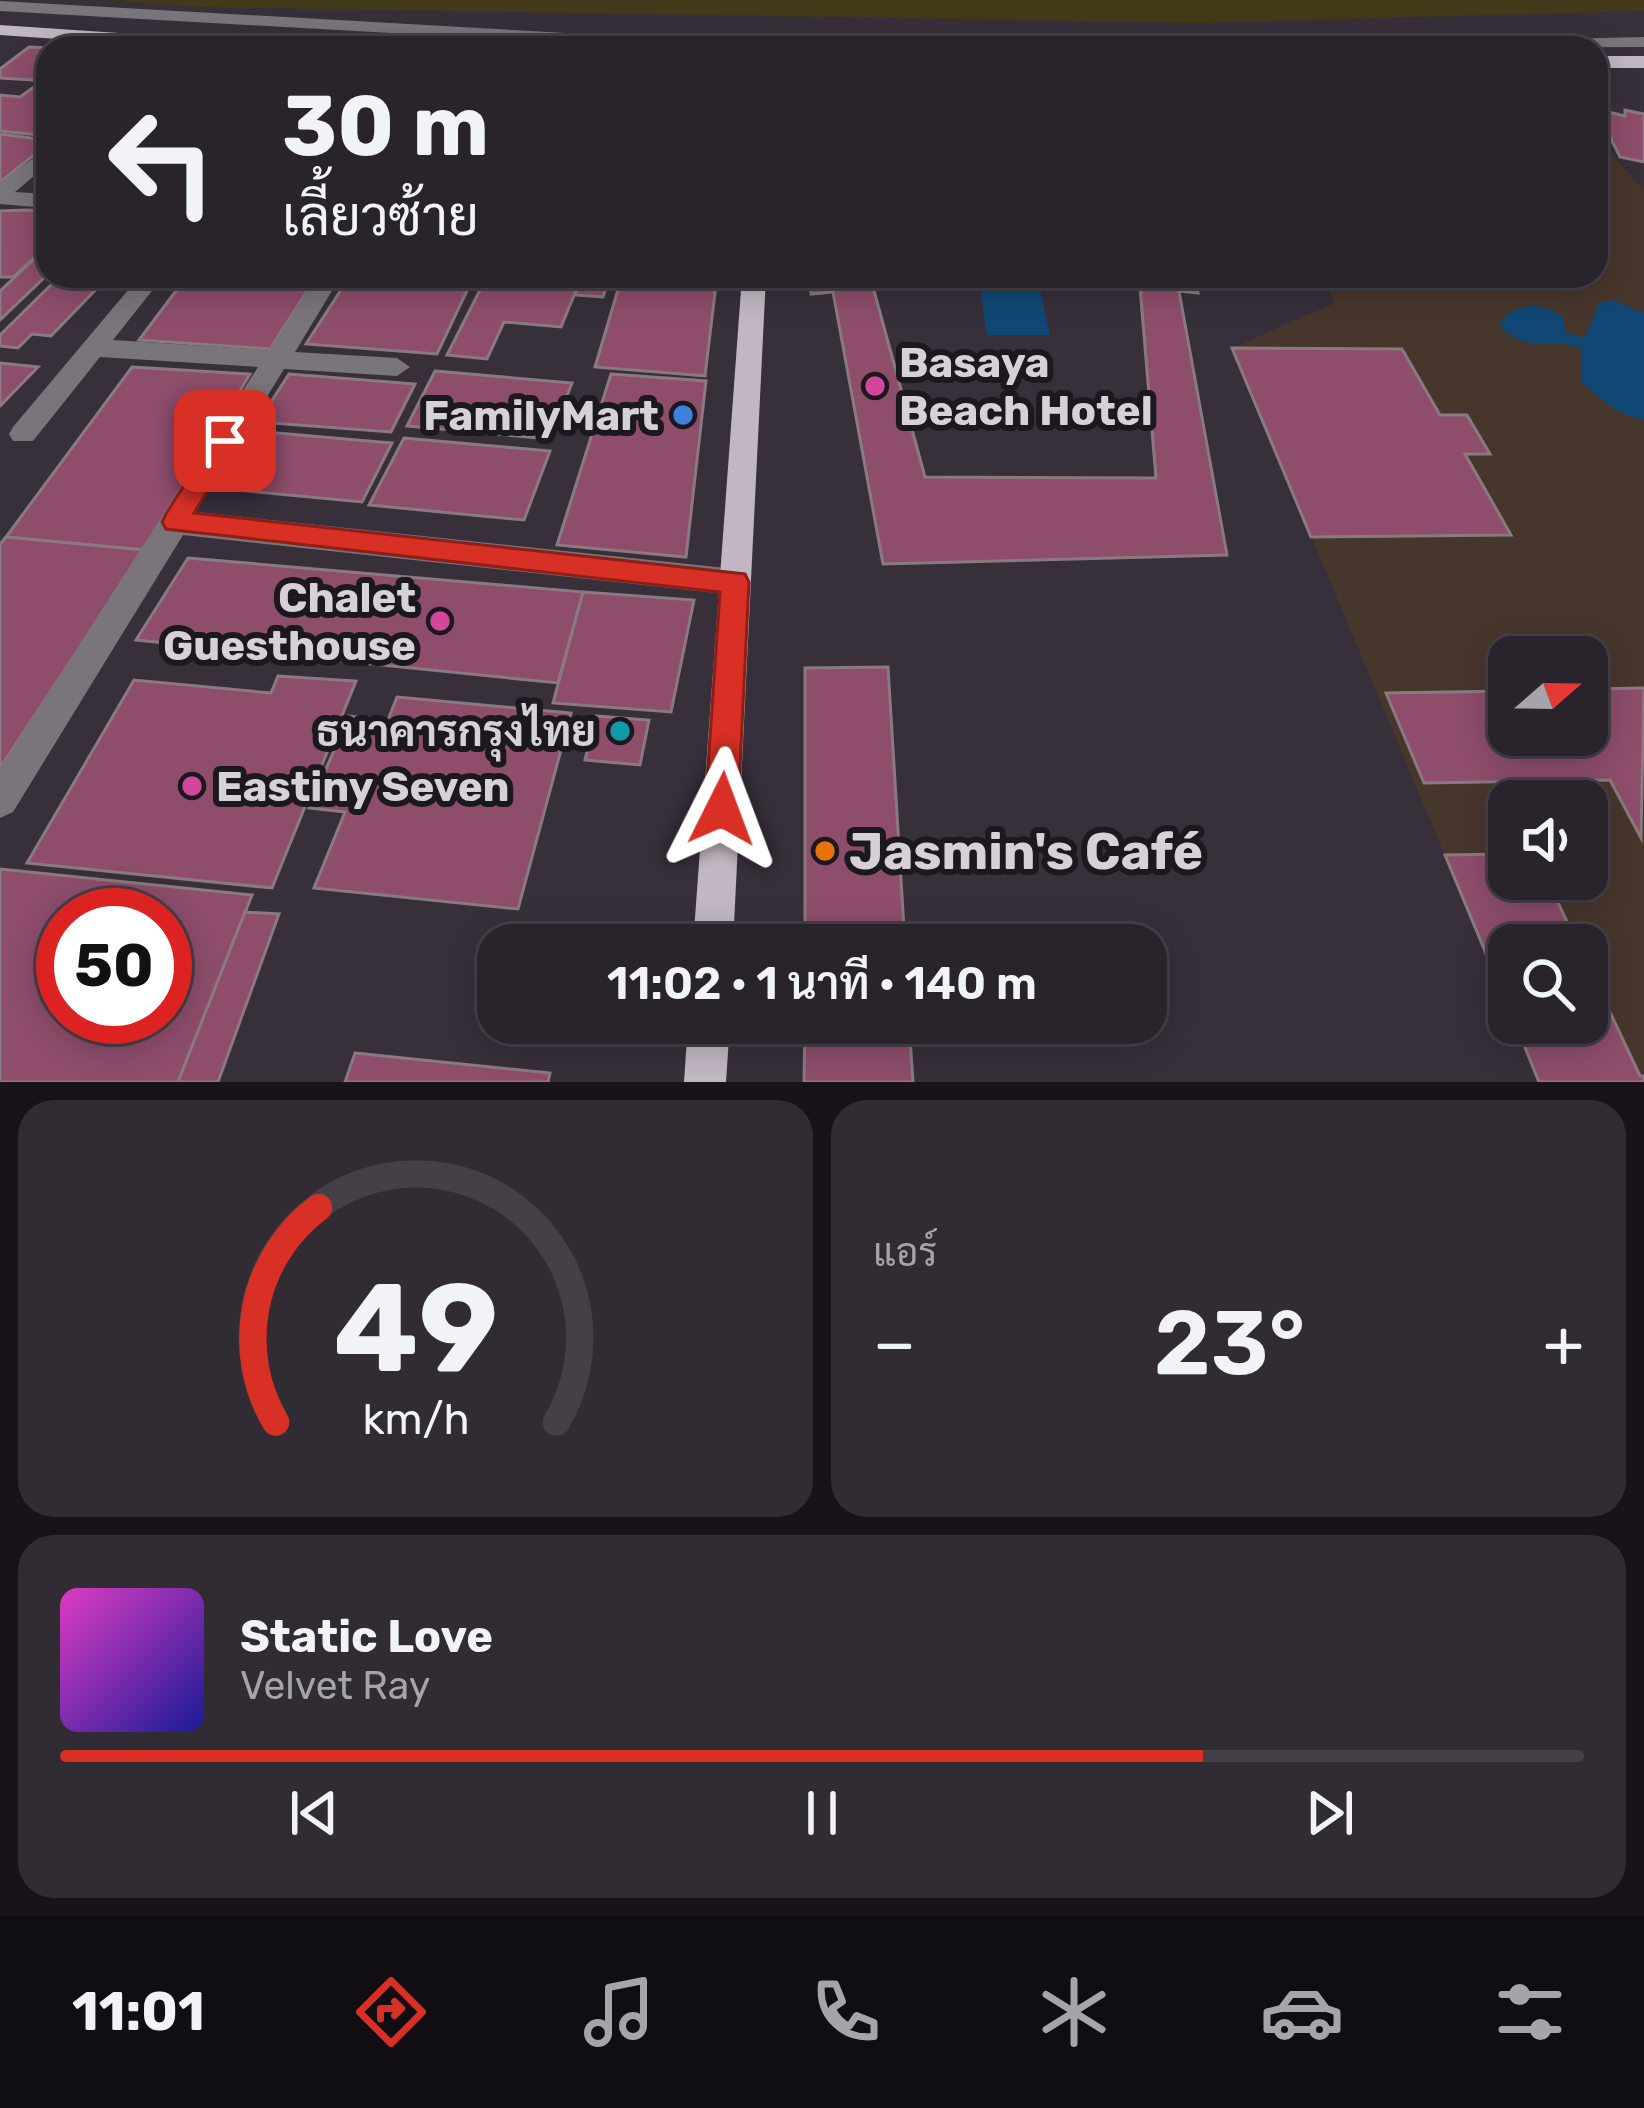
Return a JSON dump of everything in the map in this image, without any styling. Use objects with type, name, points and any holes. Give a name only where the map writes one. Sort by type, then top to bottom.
[{"type":"main road","points":[[0,30],[73,36]]},
{"type":"main road","points":[[1608,62],[1644,62]]},
{"type":"main road","points":[[714,924],[753,288]]},
{"type":"main road","points":[[705,1082],[708,1044]]},
{"type":"street","points":[[0,6],[531,36]]},
{"type":"street","points":[[1608,43],[1644,42]]},
{"type":"street","points":[[0,195],[36,164]]},
{"type":"street","points":[[0,195],[36,200]]},
{"type":"street","points":[[23,434],[142,288]]},
{"type":"street","points":[[0,800],[321,288]]},
{"type":"street","points":[[94,348],[397,367]]},
{"type":"street","points":[[175,522],[735,582]]},
{"type":"shaded area","points":[[1608,151],[1644,190],[1644,1082],[1607,1044],[1608,924],[1488,924],[1488,958],[1232,348],[1335,303],[1328,288],[1608,288]]},
{"type":"sand","points":[[110,0],[1644,0],[1644,11],[1200,23],[200,7]]},
{"type":"water","points":[[980,288],[1040,288],[1050,335],[987,335]]},
{"type":"water","points":[[1612,300],[1644,313],[1644,421],[1615,410],[1582,383],[1582,349],[1522,341],[1501,328],[1509,313],[1539,307],[1563,317],[1566,333],[1585,338],[1599,303]]},
{"type":"building","points":[[29,47],[36,47],[36,80],[0,78],[0,69]]},
{"type":"building","points":[[36,85],[36,135],[0,131],[0,95],[20,97]]},
{"type":"building","points":[[1608,112],[1644,114],[1644,162],[1620,157],[1608,133]]},
{"type":"building","points":[[0,134],[36,138],[36,154],[0,182]]},
{"type":"building","points":[[36,210],[36,256],[13,277],[0,277],[0,211]]},
{"type":"building","points":[[36,260],[36,286],[0,320],[0,291]]},
{"type":"building","points":[[48,288],[97,288],[51,336],[32,334],[18,348],[0,346],[0,335]]},
{"type":"building","points":[[178,288],[309,288],[270,349],[139,340]]},
{"type":"building","points":[[342,288],[468,288],[437,354],[306,344]]},
{"type":"building","points":[[481,288],[577,288],[561,327],[504,322],[487,359],[447,355]]},
{"type":"building","points":[[578,288],[606,288],[603,297],[575,295]]},
{"type":"building","points":[[618,288],[716,288],[705,376],[595,367]]},
{"type":"building","name":"Basaya Beach Hotel","points":[[811,288],[873,288],[925,477],[1156,478],[1140,288],[1196,288],[1198,293],[1179,291],[1227,555],[883,564],[833,292],[811,294]]},
{"type":"building","points":[[1232,348],[1402,349],[1440,415],[1467,415],[1490,454],[1465,454],[1511,535],[1311,537]]},
{"type":"building","points":[[0,363],[38,367],[0,406]]},
{"type":"building","points":[[132,367],[250,374],[144,550],[6,537]]},
{"type":"building","points":[[435,371],[572,383],[550,439],[407,426]]},
{"type":"building","points":[[289,374],[415,384],[391,432],[258,422]]},
{"type":"building","points":[[611,374],[706,381],[686,557],[557,545]]},
{"type":"building","points":[[254,431],[392,443],[362,502],[216,488]]},
{"type":"building","points":[[404,438],[550,451],[524,520],[369,505]]},
{"type":"building","points":[[6,537],[144,550],[0,768],[0,544]]},
{"type":"building","points":[[188,558],[583,592],[558,683],[136,640]]},
{"type":"building","points":[[583,592],[694,600],[671,712],[553,703]]},
{"type":"building","points":[[888,667],[904,924],[805,924],[805,668]]},
{"type":"building","name":"Eastiny Seven","points":[[278,676],[356,681],[272,888],[27,863],[134,680],[271,693]]},
{"type":"building","points":[[1644,688],[1641,838],[1610,780],[1424,783],[1386,693],[1488,691],[1488,756],[1608,756],[1608,689]]},
{"type":"building","name":"ธนาคารกรุงไทย","points":[[397,697],[571,713],[518,909],[314,888],[345,812],[309,808],[349,716],[388,720]]},
{"type":"building","name":"ธนาคารกรุงไทย","points":[[596,716],[649,720],[640,765],[585,760]]},
{"type":"building","points":[[1488,854],[1488,900],[1557,900],[1568,924],[1488,924],[1488,958],[1445,855]]},
{"type":"building","points":[[0,869],[184,888],[36,888],[36,1044],[192,1044],[192,889],[252,895],[178,1082],[0,1082]]},
{"type":"building","points":[[245,912],[279,914],[218,1082],[178,1082]]},
{"type":"building","points":[[1608,1008],[1644,1076],[1644,1082],[1539,1082],[1524,1044],[1608,1044]]},
{"type":"building","points":[[805,1044],[910,1044],[913,1082],[804,1082]]},
{"type":"building","points":[[355,1053],[550,1073],[548,1082],[345,1082]]},
{"type":"place","name":"Basaya Beach Hotel","points":[[875,386]]},
{"type":"place","name":"FamilyMart","points":[[683,415]]},
{"type":"place","name":"Chalet Guesthouse","points":[[440,621]]},
{"type":"place","name":"ธนาคารกรุงไทย","points":[[620,731]]},
{"type":"place","name":"Eastiny Seven","points":[[192,786]]},
{"type":"place","name":"Jasmin's Café","points":[[825,851]]},
{"type":"route","points":[[225,441],[175,522],[735,582],[722,809]]}]
